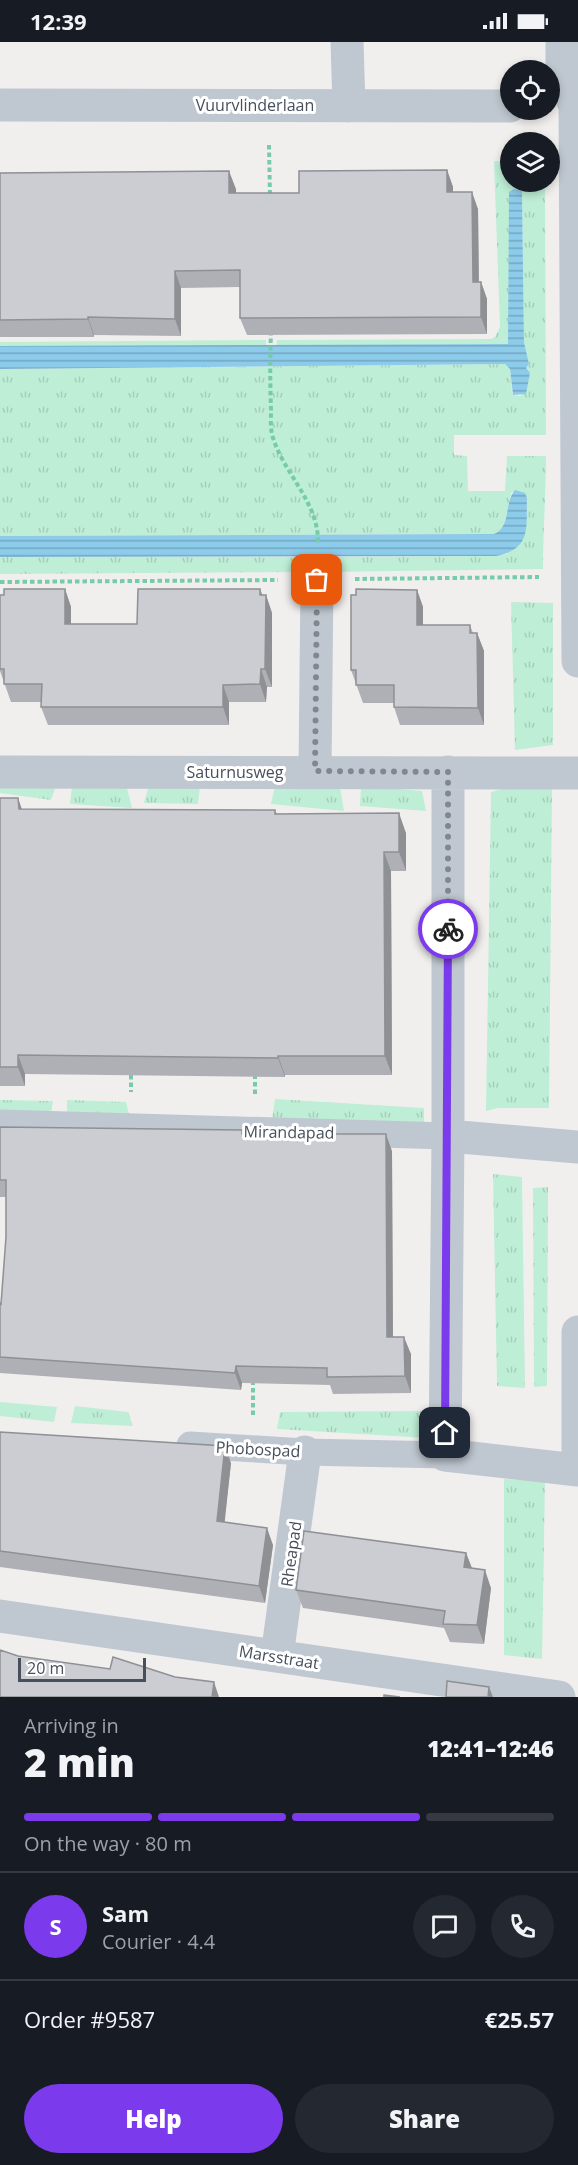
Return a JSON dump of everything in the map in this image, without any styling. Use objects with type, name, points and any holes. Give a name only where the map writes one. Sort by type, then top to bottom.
[{"type":"street","points":[[347,42],[349,106]]},
{"type":"street","points":[[562,42],[578,661]]},
{"type":"street","name":"Vuurvlinderlaan","points":[[0,105],[500,106]]},
{"type":"street","points":[[315,771],[317,580]]},
{"type":"street","name":"Saturnusweg","points":[[0,772],[578,773]]},
{"type":"street","points":[[448,772],[445,1455],[578,1470]]},
{"type":"street","name":"Mirandapad","points":[[0,1123],[448,1136],[578,1147]]},
{"type":"street","points":[[578,1332],[578,1449]]},
{"type":"street","name":"Phobospad","points":[[161,1443],[305,1452],[445,1455]]},
{"type":"street","name":"Rheapad","points":[[277,1656],[305,1452]]},
{"type":"street","name":"Marsstraat","points":[[0,1616],[559,1697]]},
{"type":"path","points":[[269,105],[270,208]]},
{"type":"path","points":[[270,322],[269,380],[272,436],[287,471],[313,510],[318,533]]},
{"type":"green space","points":[[494,161],[500,161],[500,192],[519,192],[508,344],[277,346],[277,340],[491,339],[495,337],[500,327]]},
{"type":"green space","points":[[522,192],[545,192],[546,435],[454,435],[454,455],[467,456],[468,491],[505,491],[507,456],[546,456],[543,569],[323,572],[323,557],[496,556],[507,554],[527,515],[527,498],[512,492],[503,526],[494,534],[0,536],[0,369],[505,364],[510,369],[513,395],[521,396],[526,368],[529,364],[524,342]]},
{"type":"green space","points":[[266,340],[266,346],[0,346],[0,342]]},
{"type":"green space","points":[[0,557],[310,557],[310,572],[0,574]]},
{"type":"green space","points":[[511,602],[553,603],[553,745],[515,750]]},
{"type":"green space","points":[[0,783],[56,786],[51,800],[0,793]]},
{"type":"green space","points":[[72,785],[127,788],[132,808],[70,804]]},
{"type":"green space","points":[[149,785],[200,787],[198,804],[144,803]]},
{"type":"green space","points":[[275,786],[340,787],[344,811],[271,804]]},
{"type":"green space","points":[[361,786],[422,791],[426,811],[360,806]]},
{"type":"green space","points":[[507,788],[552,788],[549,1108],[498,1108],[486,1111],[491,792]]},
{"type":"green space","points":[[275,1099],[424,1108],[424,1124],[272,1119]]},
{"type":"green space","points":[[0,1100],[53,1101],[51,1113],[0,1113]]},
{"type":"green space","points":[[67,1100],[126,1102],[129,1114],[67,1113]]},
{"type":"green space","points":[[493,1174],[522,1177],[525,1388],[497,1386]]},
{"type":"green space","points":[[548,1187],[547,1386],[534,1387],[533,1188]]},
{"type":"green space","points":[[0,1402],[57,1407],[54,1422],[0,1416]]},
{"type":"green space","points":[[75,1406],[128,1412],[133,1426],[71,1423]]},
{"type":"green space","points":[[421,1411],[427,1438],[277,1429],[280,1412]]},
{"type":"green space","points":[[504,1479],[545,1481],[542,1659],[504,1655]]},
{"type":"water","points":[[509,192],[522,192],[524,342],[529,364],[526,368],[530,373],[526,394],[513,395],[510,369],[505,364],[0,369],[0,346],[508,344]]},
{"type":"water","points":[[515,490],[525,493],[527,498],[525,535],[516,548],[496,556],[0,557],[0,536],[494,534],[503,526],[511,496]]},
{"type":"building","points":[[447,170],[447,192],[472,192],[473,282],[481,282],[481,317],[240,318],[240,270],[175,271],[175,319],[88,317],[88,319],[0,320],[0,173],[229,171],[229,193],[299,193],[299,171]]},
{"type":"building","points":[[4,589],[65,589],[65,624],[137,624],[138,589],[260,589],[260,595],[266,595],[265,669],[261,669],[260,684],[223,685],[223,707],[41,707],[42,684],[4,684],[4,669],[0,669],[0,595],[4,595]]},
{"type":"building","points":[[356,589],[417,590],[417,625],[470,625],[470,633],[477,633],[478,708],[394,707],[394,685],[356,685],[356,670],[351,670],[351,595],[356,595]]},
{"type":"building","points":[[0,798],[18,798],[19,809],[275,810],[275,814],[399,813],[399,852],[384,852],[385,1056],[278,1056],[278,1058],[18,1055],[18,1067],[0,1067]]},
{"type":"building","points":[[0,1127],[242,1130],[242,1134],[386,1134],[387,1337],[404,1337],[405,1376],[327,1377],[327,1368],[236,1366],[235,1373],[0,1357],[0,1303],[6,1237],[6,1180],[0,1180]]},
{"type":"building","points":[[0,1432],[225,1446],[217,1521],[267,1528],[259,1586],[0,1551]]},
{"type":"building","points":[[304,1531],[466,1553],[464,1567],[485,1570],[477,1625],[443,1624],[445,1611],[296,1590]]},
{"type":"building","points":[[0,1650],[18,1656],[110,1669],[113,1657],[175,1677],[214,1682],[212,1697],[0,1697]]},
{"type":"building","points":[[447,1681],[489,1687],[488,1697],[446,1697]]},
{"type":"way so far","points":[[317,580],[315,771],[448,772],[448,929]]},
{"type":"route","points":[[445,1433],[448,929]]}]
